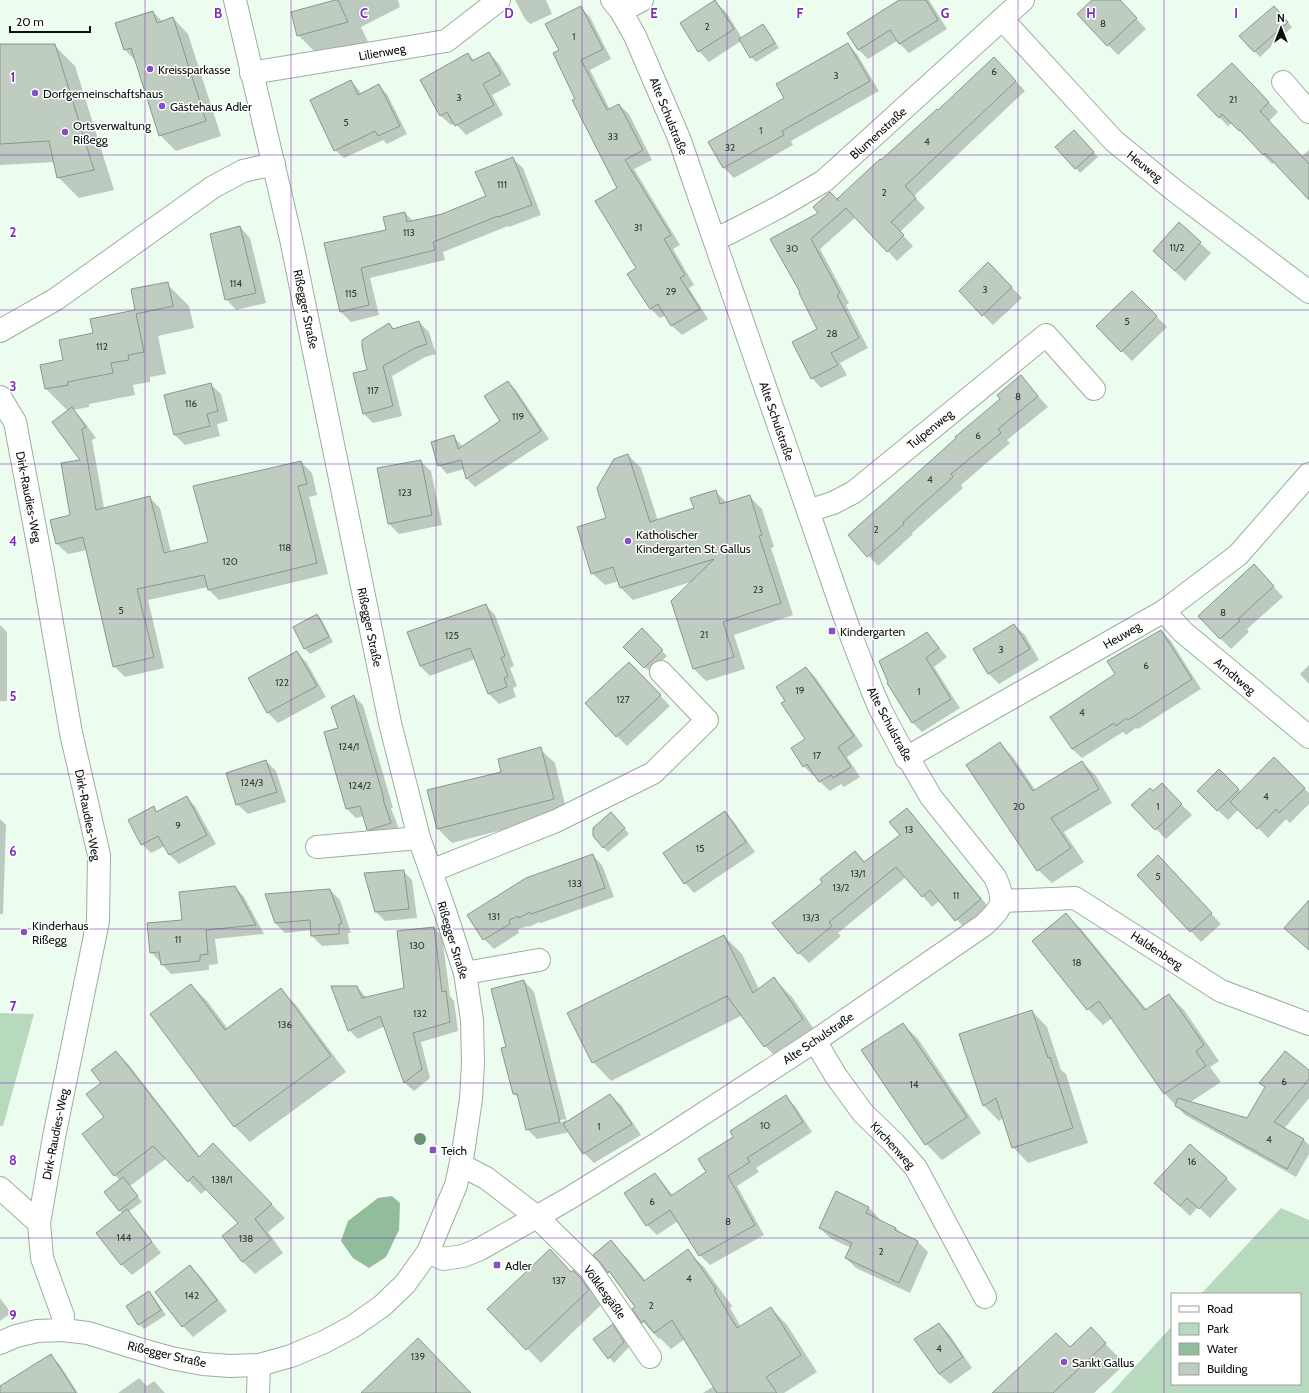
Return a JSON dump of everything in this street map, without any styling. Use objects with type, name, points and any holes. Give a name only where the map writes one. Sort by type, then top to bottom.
[{"type":"street","name":"Rißegger Straße","points":[[0,1343],[16,1336],[37,1331],[63,1330],[88,1333],[143,1350],[203,1364],[230,1366],[259,1365],[291,1356],[324,1342],[352,1327],[382,1306],[405,1284],[428,1252],[452,1195],[460,1165],[471,1099],[473,1063],[472,1020],[465,973],[419,838],[390,723],[293,247],[251,74],[235,0]]},
{"type":"street","name":"Lilienweg","points":[[251,74],[446,41],[499,0]]},
{"type":"street","points":[[617,6],[642,0]]},
{"type":"street","name":"Blumenstraße","points":[[714,239],[766,213],[824,181],[1023,0]]},
{"type":"street","name":"Alte Schulstraße","points":[[428,1252],[444,1259],[463,1256],[568,1199],[655,1145],[815,1041],[984,925],[996,914],[1002,901],[1001,891],[995,877],[931,797],[910,761],[906,758],[880,709],[808,511],[679,138],[635,36],[617,6]]},
{"type":"street","name":"Heuweg","points":[[1002,19],[1114,141],[1176,191],[1309,292]]},
{"type":"street","points":[[1283,82],[1309,112]]},
{"type":"street","points":[[0,331],[56,300],[212,187],[243,171],[274,164]]},
{"type":"street","name":"Tulpenweg","points":[[808,511],[833,503],[854,492],[1046,335],[1094,389]]},
{"type":"street","name":"Dirk-Raudies-Weg","points":[[0,397],[15,422],[42,565],[71,733],[99,855],[98,921],[54,1137],[39,1223],[42,1258],[63,1316],[63,1330]]},
{"type":"street","name":"Heuweg","points":[[906,758],[1164,611],[1238,555],[1309,474]]},
{"type":"street","name":"Arndtweg","points":[[1164,611],[1183,632],[1309,737]]},
{"type":"street","points":[[431,871],[556,822],[653,773],[707,720],[661,672]]},
{"type":"street","points":[[316,847],[419,838]]},
{"type":"street","name":"Haldenberg","points":[[1002,901],[1075,898],[1221,991],[1309,1024]]},
{"type":"street","points":[[465,973],[538,960]]},
{"type":"street","name":"Kirchenweg","points":[[815,1041],[836,1076],[863,1114],[894,1143],[916,1168],[985,1297]]},
{"type":"street","points":[[460,1165],[486,1178],[536,1216]]},
{"type":"street","points":[[0,1188],[39,1223]]},
{"type":"street","name":"Völklesgäßle","points":[[536,1216],[590,1270],[650,1357]]},
{"type":"street","points":[[258,1393],[259,1365]]},
{"type":"green space","points":[[0,1013],[34,1014],[3,1126],[0,1126]]},
{"type":"green space","points":[[1281,1208],[1309,1220],[1309,1393],[1111,1393],[1171,1327],[1171,1385],[1301,1385],[1301,1293],[1202,1293]]},
{"type":"water","points":[[392,1196],[400,1203],[399,1230],[386,1257],[369,1268],[353,1258],[341,1241],[348,1221],[378,1198]]},
{"type":"building","points":[[338,0],[348,22],[297,36],[291,12]]},
{"type":"building","points":[[715,0],[734,29],[698,52],[680,23]]},
{"type":"building","points":[[899,0],[926,0],[938,20],[899,44],[890,30],[858,50],[847,33]]},
{"type":"building","points":[[1092,0],[1120,0],[1137,18],[1107,46],[1077,14]]},
{"type":"building","points":[[581,6],[603,49],[581,60],[607,110],[619,104],[643,150],[625,160],[671,235],[664,239],[685,275],[680,278],[700,309],[671,326],[658,304],[650,309],[627,274],[636,268],[595,201],[617,188],[572,100],[575,99],[553,53],[559,50],[545,24]]},
{"type":"building","points":[[1274,6],[1288,22],[1254,52],[1239,36]]},
{"type":"building","points":[[153,11],[157,23],[173,17],[206,121],[159,136],[131,48],[124,50],[115,23]]},
{"type":"building","points":[[763,24],[775,43],[750,58],[739,39]]},
{"type":"building","points":[[848,43],[870,81],[782,131],[784,135],[723,168],[708,142],[784,98],[776,84]]},
{"type":"building","name":"Dorfgemeinschaftshaus","points":[[0,44],[55,44],[94,170],[57,178],[49,141],[0,144]]},
{"type":"building","points":[[489,52],[501,74],[483,84],[494,105],[455,126],[447,112],[440,116],[420,80],[468,53],[472,61]]},
{"type":"building","points":[[994,57],[1016,81],[905,186],[916,198],[891,222],[904,235],[887,252],[846,208],[811,239],[840,293],[837,295],[859,338],[831,353],[838,365],[811,379],[792,342],[817,329],[799,293],[800,292],[770,239],[818,213],[813,207],[830,192],[837,199],[880,159],[881,160],[937,109],[938,110]]},
{"type":"building","points":[[1232,63],[1269,102],[1260,111],[1309,164],[1309,200],[1265,153],[1263,155],[1240,130],[1239,131],[1222,114],[1219,118],[1197,95]]},
{"type":"building","points":[[351,80],[358,95],[379,84],[400,126],[378,136],[375,131],[334,151],[310,100]]},
{"type":"building","points":[[1074,130],[1094,152],[1075,169],[1055,147]]},
{"type":"building","points":[[513,157],[532,205],[498,216],[433,242],[435,250],[361,268],[369,305],[340,312],[324,243],[386,230],[383,217],[405,212],[407,222],[442,214],[486,196],[475,172]]},
{"type":"building","points":[[1179,222],[1201,242],[1175,271],[1153,251]]},
{"type":"building","points":[[240,226],[256,293],[225,300],[210,234]]},
{"type":"building","points":[[988,262],[1012,287],[982,316],[959,291]]},
{"type":"building","points":[[168,282],[173,306],[136,314],[144,352],[128,355],[129,360],[111,363],[113,373],[67,382],[68,385],[45,389],[40,365],[63,360],[59,340],[93,333],[90,319],[135,310],[131,289]]},
{"type":"building","points":[[1132,291],[1157,316],[1121,352],[1096,326]]},
{"type":"building","points":[[419,321],[427,344],[415,348],[383,366],[393,406],[363,414],[353,373],[367,370],[362,340],[389,323],[393,329]]},
{"type":"building","points":[[1021,375],[1038,396],[998,429],[1001,433],[951,474],[953,477],[867,557],[848,535],[956,438],[955,437],[1000,399],[997,395]]},
{"type":"building","points":[[508,381],[541,431],[466,479],[461,460],[438,466],[431,442],[454,435],[458,449],[500,421],[484,396]]},
{"type":"building","points":[[211,383],[218,411],[207,414],[210,426],[174,435],[164,395]]},
{"type":"building","points":[[72,407],[86,427],[82,429],[96,510],[150,496],[164,553],[208,542],[193,486],[301,461],[307,484],[298,486],[317,563],[208,590],[204,575],[137,589],[154,657],[113,667],[83,537],[56,544],[50,520],[70,515],[61,463],[80,460],[52,422]]},
{"type":"building","points":[[628,454],[650,522],[694,508],[690,498],[716,490],[720,504],[750,495],[762,535],[759,536],[781,603],[723,622],[734,657],[693,669],[671,601],[714,559],[620,588],[613,567],[591,574],[577,527],[606,518],[597,488],[614,459]]},
{"type":"building","points":[[421,460],[432,515],[388,524],[377,468]]},
{"type":"building","points":[[1254,564],[1274,586],[1238,619],[1240,621],[1220,639],[1198,616]]},
{"type":"building","points":[[486,604],[505,656],[501,658],[508,676],[504,678],[507,687],[488,694],[470,648],[420,666],[407,632]]},
{"type":"building","points":[[317,614],[329,637],[304,649],[293,627]]},
{"type":"building","points":[[1014,624],[1030,649],[988,674],[973,649]]},
{"type":"building","points":[[642,628],[663,650],[644,668],[623,647]]},
{"type":"building","points":[[1161,630],[1192,679],[1128,720],[1126,718],[1116,726],[1114,723],[1072,749],[1050,717],[1115,674],[1107,661]]},
{"type":"building","points":[[927,632],[939,648],[926,658],[951,699],[912,723],[887,683],[888,682],[879,661]]},
{"type":"building","points":[[297,651],[317,686],[267,713],[248,678]]},
{"type":"building","points":[[629,662],[661,695],[616,737],[585,703]]},
{"type":"building","points":[[806,667],[854,736],[838,747],[851,767],[833,778],[831,775],[819,782],[807,764],[803,767],[791,748],[805,739],[781,703],[785,701],[776,687]]},
{"type":"building","points":[[354,695],[391,823],[369,830],[367,830],[360,806],[346,809],[324,732],[338,728],[331,707]]},
{"type":"building","points":[[1000,742],[1033,791],[1082,761],[1099,789],[1051,818],[1071,848],[1037,871],[966,765]]},
{"type":"building","points":[[541,747],[554,799],[437,829],[427,790],[501,772],[498,759]]},
{"type":"building","points":[[1274,757],[1305,788],[1279,813],[1276,809],[1257,829],[1230,802]]},
{"type":"building","points":[[266,760],[277,792],[236,805],[226,773]]},
{"type":"building","points":[[1219,769],[1239,789],[1217,811],[1197,791]]},
{"type":"building","points":[[1162,783],[1182,804],[1155,830],[1131,805],[1150,788],[1153,791]]},
{"type":"building","points":[[187,796],[207,835],[169,855],[158,836],[141,845],[128,820],[154,806],[156,812]]},
{"type":"building","points":[[907,808],[981,899],[955,921],[930,890],[922,897],[896,867],[829,922],[832,926],[798,954],[772,923],[822,883],[820,879],[855,851],[864,862],[900,835],[889,822]]},
{"type":"building","points":[[725,811],[746,842],[684,884],[663,853]]},
{"type":"building","points":[[611,812],[625,828],[603,848],[593,836],[593,828]]},
{"type":"building","points":[[593,854],[605,888],[531,914],[530,912],[519,918],[518,916],[509,920],[510,924],[483,940],[467,915],[526,878]]},
{"type":"building","points":[[1158,855],[1212,913],[1190,932],[1137,875]]},
{"type":"building","points":[[404,870],[409,909],[375,912],[364,873]]},
{"type":"building","points":[[235,886],[256,925],[206,930],[208,954],[200,955],[200,961],[161,965],[159,952],[150,953],[147,923],[182,920],[179,892]]},
{"type":"building","points":[[330,889],[342,923],[339,924],[339,934],[311,936],[310,920],[275,923],[265,894]]},
{"type":"building","points":[[1309,900],[1309,950],[1284,928]]},
{"type":"building","points":[[1066,913],[1145,1010],[1169,994],[1204,1045],[1196,1051],[1206,1066],[1164,1094],[1099,1001],[1087,1010],[1032,941]]},
{"type":"building","points":[[434,927],[442,992],[446,991],[450,1022],[413,1033],[422,1069],[404,1083],[380,1016],[348,1031],[331,986],[357,986],[362,998],[404,988],[397,931]]},
{"type":"building","points":[[724,935],[753,993],[774,977],[803,1019],[764,1047],[727,996],[592,1063],[567,1013]]},
{"type":"building","points":[[524,980],[560,1122],[526,1130],[517,1094],[513,1094],[501,1048],[506,1047],[491,989]]},
{"type":"building","points":[[191,984],[225,1030],[281,988],[331,1056],[234,1127],[150,1014]]},
{"type":"building","points":[[1032,1010],[1048,1058],[1050,1057],[1073,1128],[1012,1148],[996,1098],[983,1106],[959,1034]]},
{"type":"building","points":[[903,1023],[967,1117],[925,1145],[861,1050]]},
{"type":"building","points":[[116,1051],[199,1157],[213,1143],[272,1204],[255,1219],[271,1240],[242,1262],[222,1236],[238,1223],[193,1176],[188,1182],[153,1146],[114,1176],[82,1134],[104,1117],[86,1094],[101,1083],[91,1070]]},
{"type":"building","points":[[1285,1051],[1309,1070],[1309,1079],[1274,1122],[1304,1139],[1287,1169],[1175,1106],[1178,1098],[1247,1118],[1265,1087],[1259,1083]]},
{"type":"building","points":[[610,1094],[632,1124],[583,1154],[563,1124]]},
{"type":"building","points":[[786,1095],[803,1122],[747,1158],[750,1162],[728,1176],[755,1225],[699,1256],[670,1210],[646,1226],[624,1193],[655,1173],[671,1196],[706,1172],[698,1159],[733,1137],[730,1131]]},
{"type":"building","points":[[1190,1144],[1227,1178],[1199,1209],[1187,1198],[1180,1206],[1154,1183]]},
{"type":"building","points":[[123,1177],[138,1196],[119,1211],[104,1192]]},
{"type":"building","points":[[836,1191],[869,1207],[866,1213],[896,1228],[895,1230],[918,1241],[899,1283],[845,1258],[852,1243],[819,1228]]},
{"type":"building","points":[[127,1209],[152,1242],[121,1265],[96,1233]]},
{"type":"building","points":[[611,1240],[644,1281],[688,1249],[716,1289],[714,1290],[737,1328],[771,1307],[801,1355],[766,1377],[777,1393],[717,1393],[672,1320],[654,1333],[644,1320],[642,1323],[632,1309],[635,1307],[609,1271],[608,1273],[593,1255]]},
{"type":"building","points":[[550,1249],[571,1272],[573,1270],[580,1277],[589,1290],[526,1350],[487,1309]]},
{"type":"building","points":[[190,1265],[217,1300],[182,1327],[155,1292]]},
{"type":"building","points":[[149,1291],[161,1310],[138,1325],[126,1306]]},
{"type":"building","points":[[939,1323],[963,1357],[939,1374],[914,1339]]},
{"type":"building","points":[[613,1324],[624,1342],[608,1359],[593,1339]]},
{"type":"building","name":"Sankt Gallus","points":[[1091,1327],[1106,1343],[1053,1393],[992,1393],[1056,1333],[1070,1347]]},
{"type":"building","points":[[418,1338],[471,1393],[361,1393]]},
{"type":"building","points":[[51,1354],[76,1393],[0,1393],[0,1386]]},
{"type":"place","name":"Kreissparkasse","points":[[150,69]]},
{"type":"place","name":"Dorfgemeinschaftshaus","points":[[35,93]]},
{"type":"place","name":"Gästehaus Adler","points":[[162,106]]},
{"type":"place","name":"Ortsverwaltung Rißegg","points":[[65,132]]},
{"type":"place","name":"Katholischer Kindergarten St. Gallus","points":[[628,541]]},
{"type":"place","name":"Kindergarten","points":[[832,631]]},
{"type":"place","name":"Kinderhaus Rißegg","points":[[24,932]]},
{"type":"place","name":"Teich","points":[[433,1150]]},
{"type":"place","name":"Adler","points":[[497,1265]]},
{"type":"place","name":"Sankt Gallus","points":[[1064,1362]]}]
